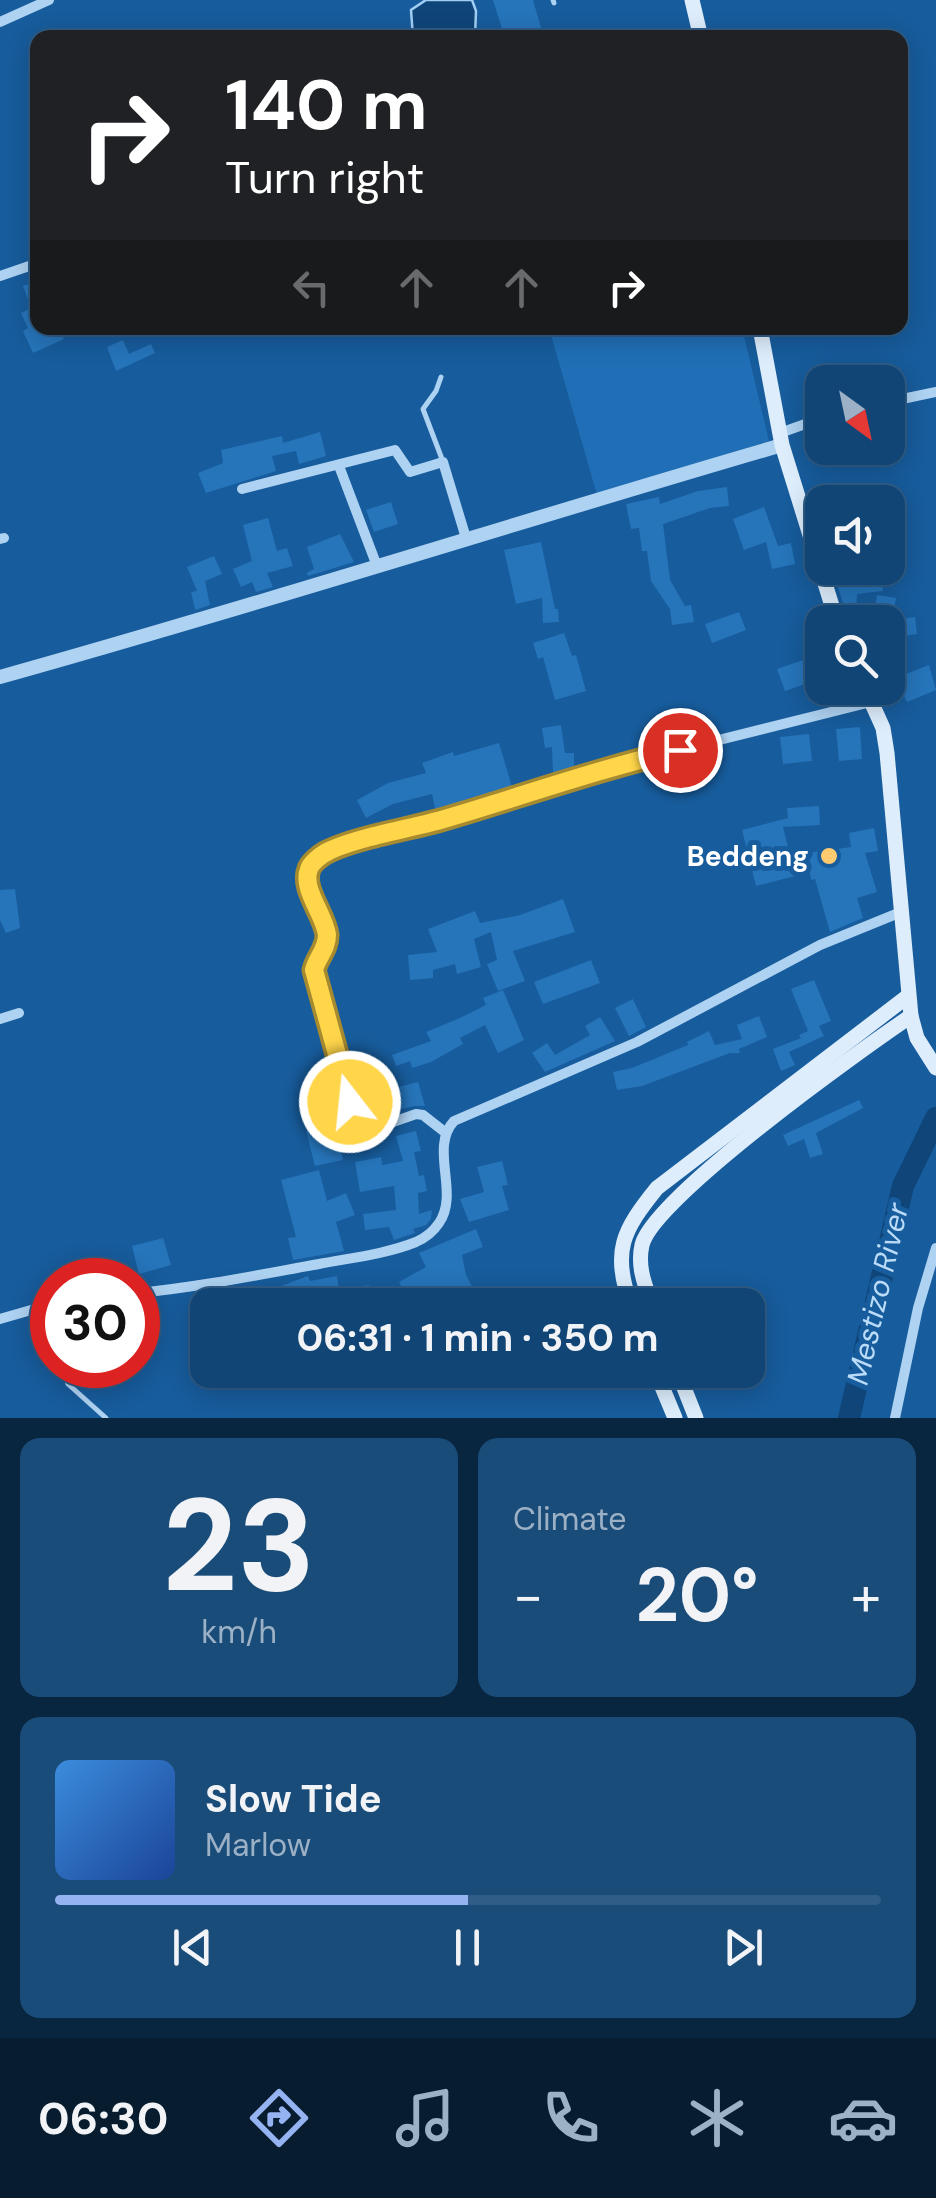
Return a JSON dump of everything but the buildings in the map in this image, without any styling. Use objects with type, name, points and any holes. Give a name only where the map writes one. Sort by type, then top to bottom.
[{"type":"main road","points":[[692,0],[699,30]]},
{"type":"main road","points":[[761,335],[781,439],[832,605]]},
{"type":"main road","points":[[873,705],[883,728],[889,763],[911,1016],[919,1041],[936,1068]]},
{"type":"main road","points":[[872,1023],[907,978]]},
{"type":"main road","points":[[625,1288],[623,1237],[657,1188],[908,996]]},
{"type":"main road","points":[[646,1288],[641,1276],[642,1242],[671,1202],[875,1040],[911,1016]]},
{"type":"main road","points":[[875,1040],[919,1041]]},
{"type":"main road","points":[[662,1388],[674,1418]]},
{"type":"main road","points":[[684,1388],[696,1418]]},
{"type":"street","points":[[0,22],[49,0]]},
{"type":"street","points":[[0,276],[30,266]]},
{"type":"street","points":[[905,398],[936,392]]},
{"type":"street","points":[[0,677],[206,620],[781,439],[805,427]]},
{"type":"street","points":[[242,489],[392,450],[412,472],[443,462],[466,538]]},
{"type":"street","points":[[339,466],[377,566]]},
{"type":"street","points":[[446,1133],[416,1114],[373,1129],[356,1124],[314,970],[324,954],[327,938],[308,882],[308,870],[314,862],[325,853],[451,818],[575,776],[832,705]]},
{"type":"street","points":[[160,1291],[212,1285],[357,1257],[421,1240],[436,1228],[446,1209],[446,1133],[461,1118],[637,1042],[820,945],[900,912]]},
{"type":"street","points":[[0,1018],[19,1013]]},
{"type":"street","points":[[896,1418],[918,1308],[936,1248]]},
{"type":"street","points":[[0,1319],[30,1310]]},
{"type":"lane","points":[[441,377],[423,413],[443,462]]},
{"type":"lane","points":[[72,1388],[106,1418]]},
{"type":"shaded area","points":[[426,0],[472,0],[475,30],[412,30],[411,10]]},
{"type":"shaded area","points":[[551,335],[744,335],[769,441],[597,495]]},
{"type":"waterway","name":"Mestizo River","points":[[849,1418],[903,1186],[936,1118]]},
{"type":"place","name":"Beddeng","points":[[829,856]]},
{"type":"route","points":[[350,1102],[316,984],[315,964],[324,954],[327,938],[308,882],[308,870],[314,862],[325,853],[352,844],[451,818],[575,776],[680,750]]}]
